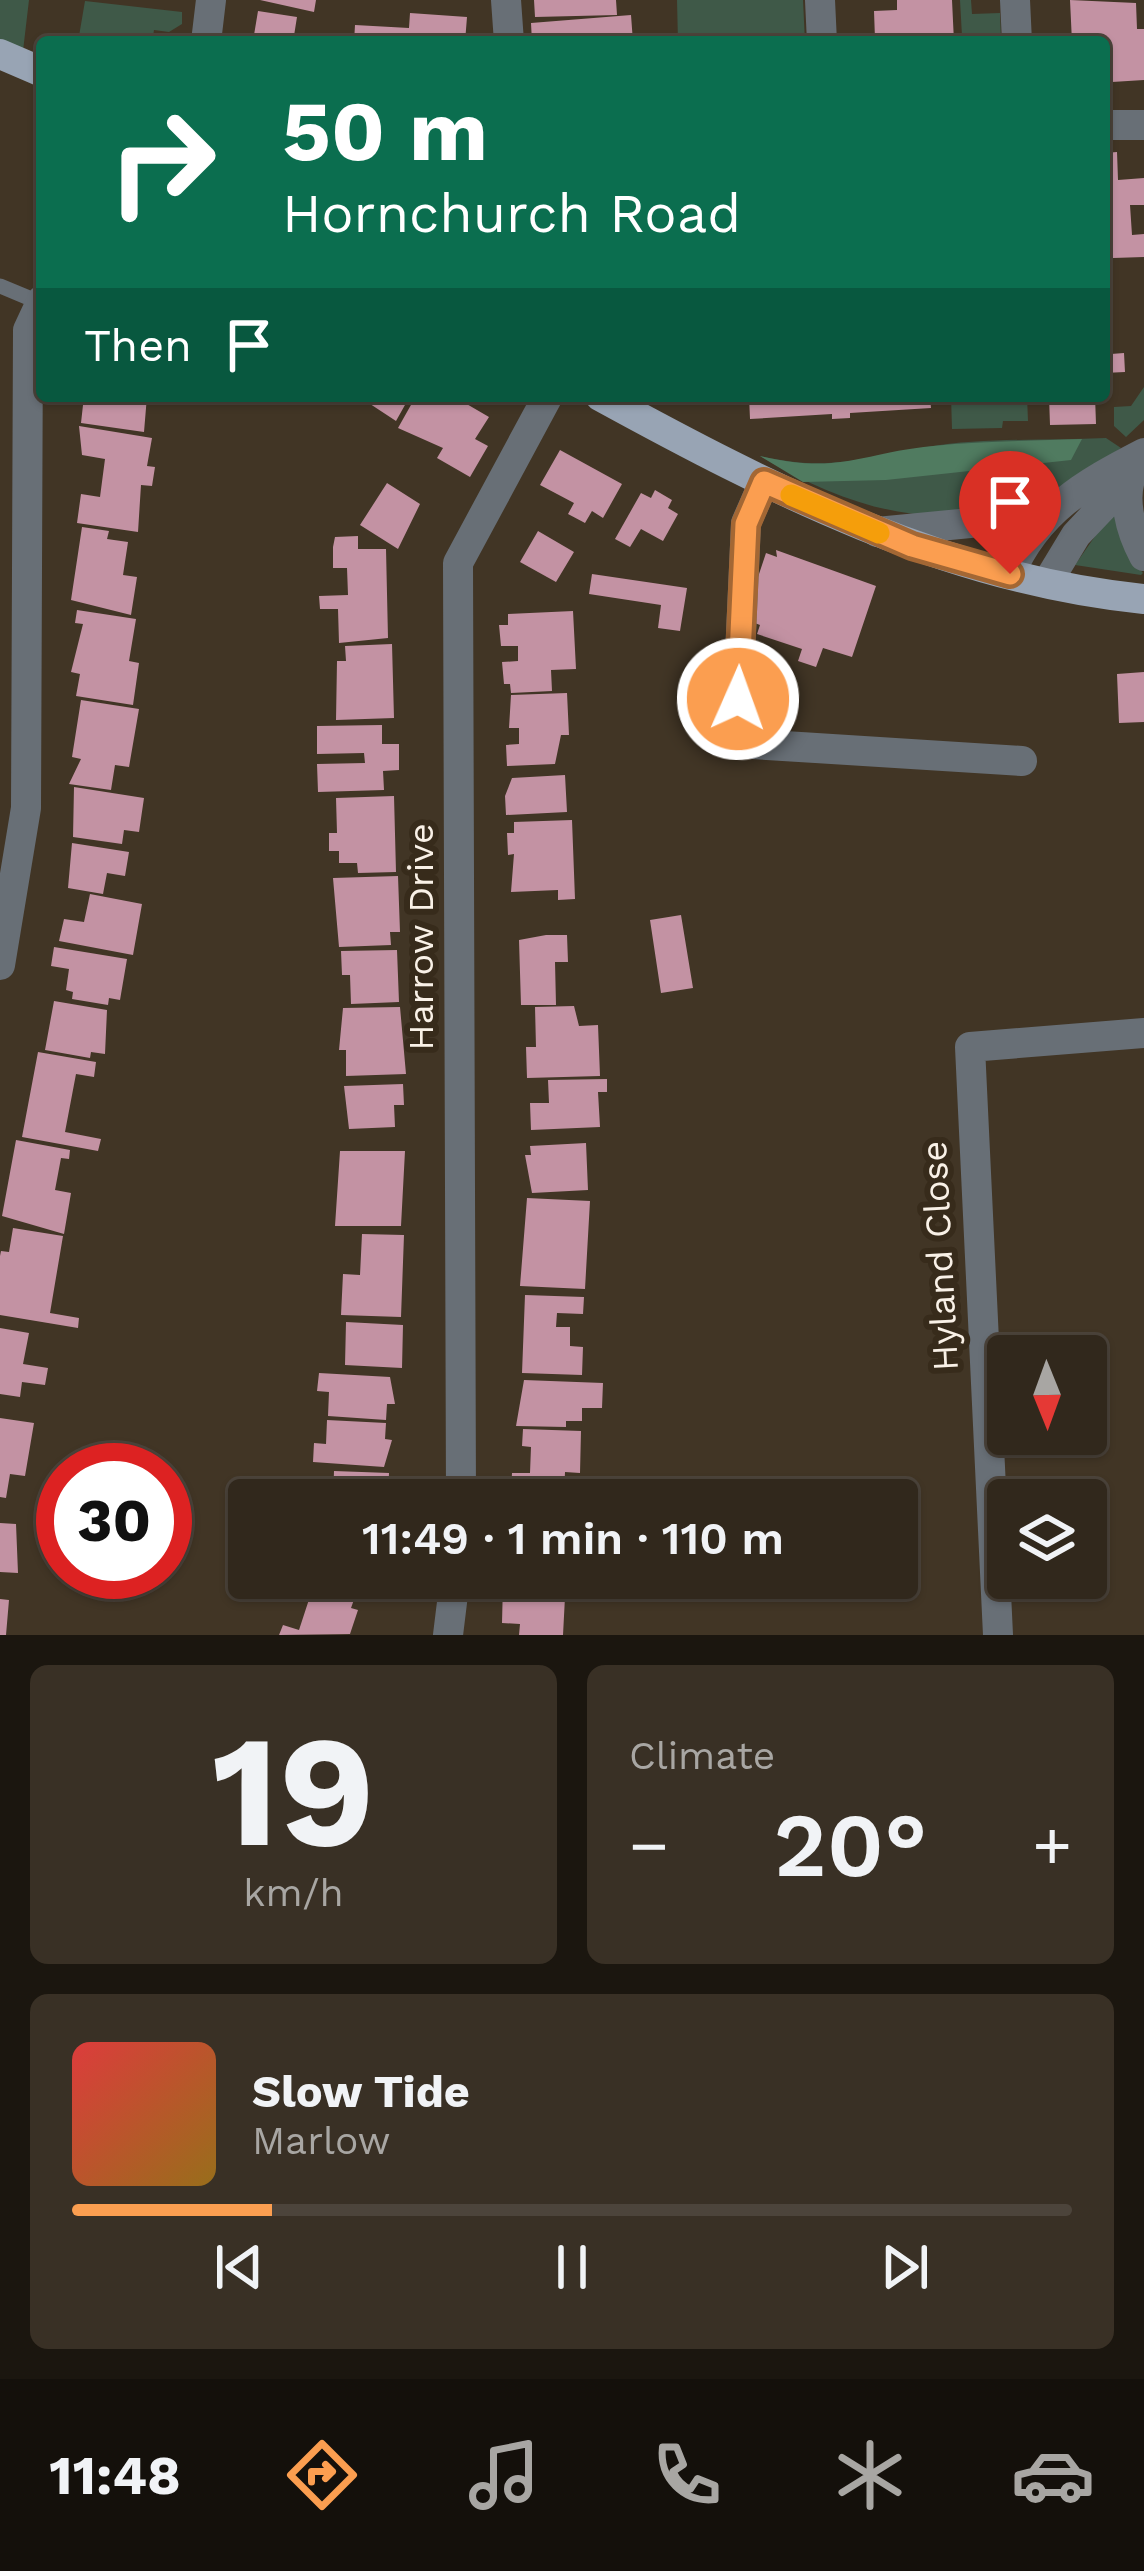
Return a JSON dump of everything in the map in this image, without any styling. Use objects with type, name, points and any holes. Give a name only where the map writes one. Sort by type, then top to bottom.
[{"type":"main road","points":[[0,53],[36,69]]},
{"type":"main road","points":[[611,402],[764,482],[877,532],[1047,584],[1144,598]]},
{"type":"street","points":[[207,36],[211,0]]},
{"type":"street","points":[[506,0],[509,36]]},
{"type":"street","points":[[820,0],[823,36]]},
{"type":"street","points":[[1015,0],[1017,36]]},
{"type":"street","points":[[1110,125],[1144,124]]},
{"type":"street","points":[[0,965],[26,808],[28,330],[36,313]]},
{"type":"street","name":"Harrow Drive","points":[[461,1479],[458,563],[545,402]]},
{"type":"street","points":[[1010,574],[1028,533],[1061,504],[1139,462]]},
{"type":"street","points":[[1139,462],[1133,536],[1144,556]]},
{"type":"street","points":[[1047,584],[1076,535],[1139,462]]},
{"type":"street","points":[[764,482],[746,524],[736,743],[1022,761]]},
{"type":"street","points":[[877,532],[1001,520],[1061,504]]},
{"type":"street","name":"Hyland Close","points":[[998,1635],[970,1047],[1144,1033]]},
{"type":"street","points":[[448,1635],[452,1599]]},
{"type":"lane","points":[[0,286],[36,300]]},
{"type":"green space","points":[[0,0],[29,0],[23,51],[0,40]]},
{"type":"green space","points":[[677,0],[803,0],[805,36],[678,36]]},
{"type":"green space","points":[[960,0],[971,0],[972,14],[1000,13],[1001,36],[962,36]]},
{"type":"green space","points":[[85,1],[182,12],[182,24],[169,32],[154,30],[153,36],[79,36]]},
{"type":"green space","points":[[1144,387],[1144,420],[1126,437],[1114,426],[1114,407],[1131,406]]},
{"type":"green space","points":[[951,402],[1027,402],[1028,421],[1003,421],[1002,428],[952,429]]},
{"type":"green space","points":[[1106,438],[1121,448],[1031,500],[986,512],[942,516],[898,512],[853,500],[760,456],[826,463],[971,442]]},
{"type":"green space","points":[[1082,439],[1071,460],[886,480],[803,482],[760,456],[831,463],[933,446]]},
{"type":"green space","points":[[1114,509],[1133,561],[1143,573],[1141,575],[1075,565]]},
{"type":"building","points":[[260,0],[316,0],[314,12]]},
{"type":"building","points":[[534,0],[616,0],[617,15],[535,17]]},
{"type":"building","points":[[897,0],[952,0],[954,36],[875,36],[874,11],[897,10]]},
{"type":"building","points":[[1070,0],[1136,3],[1137,29],[1144,29],[1144,80],[1112,82],[1110,95],[1110,36],[1072,36]]},
{"type":"building","points":[[258,11],[297,17],[294,36],[254,36]]},
{"type":"building","points":[[410,13],[467,17],[465,36],[354,36],[355,25],[409,28]]},
{"type":"building","points":[[631,15],[633,36],[532,36],[531,23]]},
{"type":"building","points":[[1117,152],[1118,180],[1144,178],[1144,205],[1130,205],[1132,235],[1144,234],[1144,257],[1113,258],[1113,270],[1110,270],[1110,153]]},
{"type":"building","points":[[1110,330],[1111,354],[1124,353],[1125,372],[1110,373]]},
{"type":"building","points":[[83,402],[146,402],[144,432],[81,423]]},
{"type":"building","points":[[367,402],[407,402],[396,421]]},
{"type":"building","points":[[413,402],[463,402],[489,417],[475,439],[488,446],[470,477],[437,458],[443,448],[398,428]]},
{"type":"building","points":[[749,402],[930,402],[931,408],[850,413],[850,418],[832,419],[832,414],[750,419]]},
{"type":"building","points":[[1049,402],[1095,402],[1096,424],[1050,425]]},
{"type":"building","points":[[79,426],[152,438],[147,466],[155,467],[152,486],[141,485],[138,532],[77,523],[81,494],[100,497],[105,459],[82,455]]},
{"type":"building","points":[[560,450],[622,484],[603,518],[592,511],[585,523],[568,514],[574,503],[540,485]]},
{"type":"building","points":[[387,483],[420,504],[398,549],[360,525]]},
{"type":"building","points":[[655,490],[672,500],[668,508],[678,514],[663,541],[641,529],[630,547],[615,539],[641,493],[651,498]]},
{"type":"building","points":[[82,527],[109,531],[107,539],[128,542],[123,575],[137,577],[131,615],[71,600]]},
{"type":"building","points":[[538,531],[574,552],[556,582],[520,562]]},
{"type":"building","points":[[358,536],[358,549],[386,549],[388,638],[339,643],[338,609],[320,609],[319,596],[348,595],[347,568],[333,568],[333,547],[335,537]]},
{"type":"building","points":[[776,550],[876,586],[852,657],[823,648],[816,667],[798,661],[802,649],[757,634],[760,625],[744,619],[766,553],[777,557]]},
{"type":"building","points":[[592,574],[687,588],[680,631],[658,628],[661,605],[589,594]]},
{"type":"building","points":[[77,610],[136,619],[129,661],[139,663],[133,705],[76,696],[80,674],[71,672],[83,624],[75,623]]},
{"type":"building","points":[[573,611],[576,669],[551,670],[552,691],[511,693],[510,684],[504,684],[502,662],[518,661],[518,646],[501,646],[499,625],[508,625],[508,614]]},
{"type":"building","points":[[392,644],[394,718],[336,720],[337,661],[346,661],[345,646]]},
{"type":"building","points":[[1144,672],[1144,722],[1119,723],[1117,674]]},
{"type":"building","points":[[567,693],[569,735],[561,735],[555,764],[507,766],[506,745],[519,744],[519,728],[509,728],[511,695]]},
{"type":"building","points":[[81,700],[139,709],[129,767],[115,765],[111,790],[69,784],[81,759],[72,757]]},
{"type":"building","points":[[382,725],[382,744],[399,744],[399,770],[383,771],[384,790],[318,792],[317,764],[365,763],[364,753],[317,754],[317,726]]},
{"type":"building","points":[[565,775],[567,812],[506,815],[505,796],[512,778]]},
{"type":"building","points":[[74,787],[144,798],[139,832],[124,830],[122,844],[73,837]]},
{"type":"building","points":[[394,796],[396,872],[358,873],[357,863],[339,863],[339,851],[329,851],[329,833],[337,833],[336,798]]},
{"type":"building","points":[[572,820],[575,899],[558,900],[558,890],[511,892],[514,854],[508,855],[507,833],[514,833],[514,822]]},
{"type":"building","points":[[72,843],[129,852],[125,876],[107,873],[103,894],[68,888]]},
{"type":"building","points":[[398,876],[400,932],[390,932],[391,945],[339,947],[333,878]]},
{"type":"building","points":[[90,894],[142,904],[133,955],[59,941],[64,919],[84,922]]},
{"type":"building","points":[[681,915],[693,988],[661,993],[650,920]]},
{"type":"building","points":[[567,935],[568,962],[555,962],[556,1005],[521,1005],[519,940]]},
{"type":"building","points":[[54,947],[127,959],[120,1000],[109,998],[108,1005],[72,999],[73,992],[66,990],[69,969],[51,966]]},
{"type":"building","points":[[397,950],[399,1002],[351,1004],[350,975],[342,975],[341,951]]},
{"type":"building","points":[[54,1001],[107,1010],[105,1054],[91,1052],[90,1058],[45,1050]]},
{"type":"building","points":[[574,1006],[579,1026],[598,1025],[600,1076],[527,1078],[526,1047],[536,1047],[535,1007]]},
{"type":"building","points":[[400,1007],[406,1074],[346,1076],[346,1050],[339,1050],[343,1008]]},
{"type":"building","points":[[38,1052],[96,1062],[94,1077],[76,1074],[65,1132],[101,1139],[98,1151],[22,1137]]},
{"type":"building","points":[[607,1079],[607,1092],[598,1092],[600,1127],[531,1130],[530,1103],[549,1103],[548,1080]]},
{"type":"building","points":[[403,1084],[404,1105],[394,1105],[395,1127],[349,1129],[344,1086]]},
{"type":"building","points":[[16,1140],[70,1150],[69,1159],[61,1158],[55,1190],[71,1193],[64,1234],[2,1216]]},
{"type":"building","points":[[586,1143],[588,1190],[532,1193],[525,1155],[531,1155],[530,1146]]},
{"type":"building","points":[[340,1151],[405,1151],[401,1226],[335,1226]]},
{"type":"building","points":[[527,1198],[590,1201],[585,1289],[520,1286]]},
{"type":"building","points":[[13,1228],[63,1236],[50,1313],[79,1318],[78,1328],[0,1315],[0,1256],[1,1251],[9,1252]]},
{"type":"building","points":[[362,1234],[404,1235],[401,1317],[341,1315],[343,1274],[360,1275]]},
{"type":"building","points":[[525,1295],[584,1297],[583,1314],[557,1313],[556,1327],[570,1327],[570,1346],[583,1347],[582,1375],[522,1373]]},
{"type":"building","points":[[346,1322],[403,1325],[402,1368],[345,1365]]},
{"type":"building","points":[[0,1328],[29,1333],[23,1364],[48,1368],[45,1385],[22,1382],[20,1397],[0,1394]]},
{"type":"building","points":[[319,1373],[390,1377],[395,1404],[387,1404],[386,1420],[328,1416],[329,1392],[317,1391]]},
{"type":"building","points":[[524,1380],[603,1383],[602,1408],[582,1408],[582,1421],[566,1421],[566,1427],[516,1426]]},
{"type":"building","points":[[0,1418],[34,1423],[25,1476],[10,1474],[6,1498],[0,1497]]},
{"type":"building","points":[[327,1420],[386,1423],[385,1439],[392,1440],[384,1467],[313,1462],[314,1443],[326,1444]]},
{"type":"building","points":[[523,1429],[581,1431],[580,1473],[565,1472],[565,1479],[512,1479],[512,1473],[530,1473],[531,1447],[522,1446]]},
{"type":"building","points":[[334,1471],[389,1473],[389,1479],[334,1479]]},
{"type":"building","points":[[0,1523],[16,1524],[18,1573],[0,1572]]},
{"type":"building","points":[[0,1599],[9,1600],[6,1635],[0,1635]]},
{"type":"building","points":[[309,1599],[354,1599],[351,1608],[358,1610],[350,1634],[279,1635],[283,1625],[299,1630]]},
{"type":"building","points":[[503,1599],[565,1599],[563,1635],[519,1635],[520,1624],[502,1623]]},
{"type":"slow traffic","points":[[791,495],[879,533]]},
{"type":"route","points":[[738,699],[746,524],[764,482],[912,546],[1010,574]]}]
